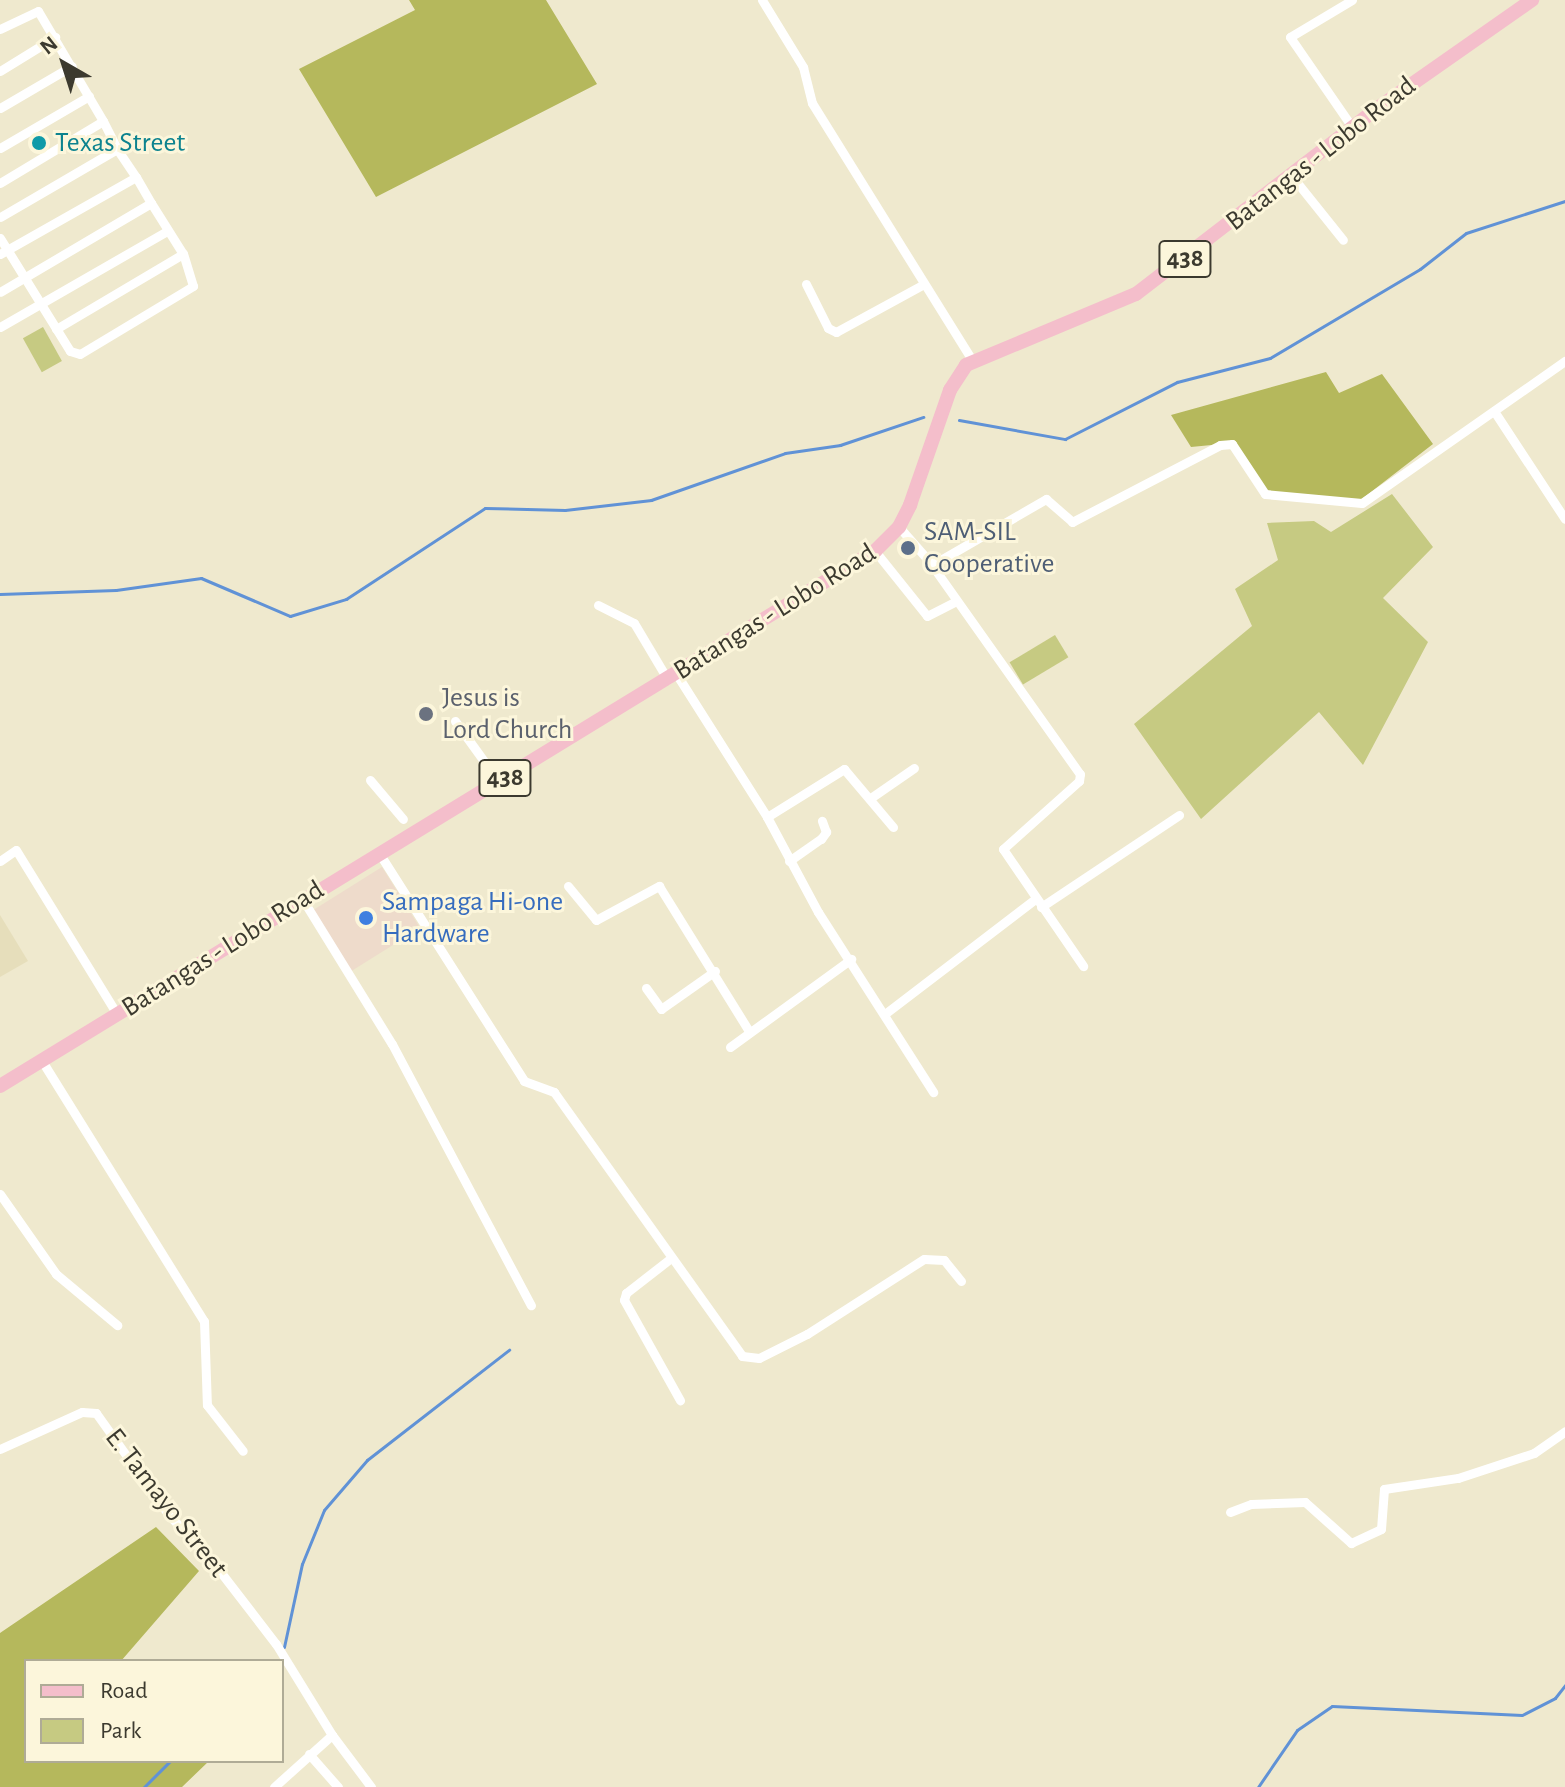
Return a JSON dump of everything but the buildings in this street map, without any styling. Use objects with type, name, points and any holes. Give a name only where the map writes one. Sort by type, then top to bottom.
[{"type":"main road","name":"Batangas - Lobo Road","points":[[0,1086],[379,853],[407,826],[499,782],[875,551],[899,527],[953,382],[972,360],[1136,294],[1352,127],[1532,0]]},
{"type":"street","points":[[762,0],[803,67],[812,103],[972,360]]},
{"type":"street","points":[[1352,0],[1290,37],[1352,127]]},
{"type":"street","points":[[0,29],[38,11],[117,149],[183,254],[193,286],[80,354],[70,351],[25,277],[4,252],[0,238]]},
{"type":"street","points":[[0,71],[55,37]]},
{"type":"street","points":[[0,108],[72,66]]},
{"type":"street","points":[[0,148],[89,96]]},
{"type":"street","points":[[0,183],[103,121]]},
{"type":"street","points":[[0,217],[117,149]]},
{"type":"street","points":[[1291,175],[1343,240]]},
{"type":"street","points":[[4,252],[136,177]]},
{"type":"street","points":[[0,292],[151,203]]},
{"type":"street","points":[[0,327],[167,231]]},
{"type":"street","points":[[56,329],[183,254]]},
{"type":"street","points":[[806,284],[828,328],[836,332],[924,284]]},
{"type":"street","points":[[932,565],[1046,499],[1072,522],[1217,445],[1232,444],[1265,494],[1362,503],[1565,361]]},
{"type":"street","points":[[1494,411],[1565,519]]},
{"type":"street","points":[[899,527],[932,565],[1080,774],[1079,781],[1003,849],[1083,966]]},
{"type":"street","points":[[875,551],[929,617],[956,601]]},
{"type":"street","points":[[598,605],[634,623],[672,677],[767,817],[789,861],[933,1092]]},
{"type":"street","points":[[455,721],[499,782]]},
{"type":"street","points":[[872,797],[914,768]]},
{"type":"street","points":[[767,817],[844,769],[872,797],[893,827]]},
{"type":"street","points":[[370,780],[407,826]]},
{"type":"street","points":[[886,1013],[1038,903],[1179,815]]},
{"type":"street","points":[[789,861],[821,839],[826,829],[822,821]]},
{"type":"street","points":[[0,861],[16,850],[117,1014]]},
{"type":"street","points":[[379,853],[524,1081],[554,1092],[742,1356],[751,1359],[807,1334],[924,1259],[944,1260],[961,1281]]},
{"type":"street","points":[[568,886],[596,920],[659,886],[715,971],[749,1031]]},
{"type":"street","points":[[303,900],[392,1044],[531,1305]]},
{"type":"street","points":[[730,1047],[851,959]]},
{"type":"street","points":[[646,988],[661,1009],[715,971]]},
{"type":"street","points":[[42,1061],[204,1321],[207,1405],[243,1451]]},
{"type":"street","points":[[0,1194],[56,1274],[117,1325]]},
{"type":"street","points":[[671,1258],[626,1293],[624,1300],[680,1400]]},
{"type":"street","name":"E. Tamayo Street","points":[[0,1449],[82,1412],[96,1413],[298,1677],[332,1735]]},
{"type":"street","points":[[1230,1512],[1251,1504],[1305,1502],[1351,1543],[1381,1529],[1384,1489],[1458,1478],[1534,1453],[1565,1431]]},
{"type":"street","points":[[279,1785],[332,1735],[371,1787]]},
{"type":"street","points":[[309,1754],[338,1787]]},
{"type":"shaded area","name":"Sampaga Hi-one Hardware","points":[[382,867],[420,928],[351,971],[313,910]]},
{"type":"shaded area","points":[[0,915],[28,961],[0,977]]},
{"type":"green space","points":[[409,0],[546,0],[597,84],[376,197],[299,69],[415,10]]},
{"type":"green space","points":[[43,327],[62,361],[42,372],[23,338]]},
{"type":"green space","points":[[1326,372],[1339,393],[1382,374],[1433,444],[1358,502],[1266,494],[1232,443],[1191,447],[1171,415]]},
{"type":"green space","points":[[1392,494],[1433,547],[1383,598],[1428,642],[1363,765],[1319,712],[1201,819],[1134,724],[1252,626],[1235,589],[1278,560],[1267,523],[1314,521],[1331,532]]},
{"type":"green space","points":[[1055,635],[1068,657],[1023,685],[1010,662]]},
{"type":"green space","points":[[156,1527],[199,1571],[123,1659],[24,1659],[24,1763],[207,1763],[182,1787],[0,1787],[0,1633]]},
{"type":"waterway","points":[[959,420],[1065,439],[1177,382],[1270,358],[1420,269],[1466,233],[1565,201]]},
{"type":"waterway","points":[[0,594],[116,590],[201,578],[290,616],[346,599],[485,508],[565,510],[651,500],[785,453],[840,445],[923,417]]},
{"type":"waterway","points":[[284,1647],[302,1564],[324,1510],[367,1460],[509,1350]]},
{"type":"waterway","points":[[1258,1787],[1297,1730],[1332,1706],[1522,1715],[1555,1698],[1565,1685]]},
{"type":"waterway","points":[[144,1787],[168,1763]]},
{"type":"place","name":"Texas Street","points":[[39,143]]},
{"type":"place","name":"SAM-SIL Cooperative","points":[[908,548]]},
{"type":"place","name":"Jesus is Lord Church","points":[[426,714]]},
{"type":"place","name":"Sampaga Hi-one Hardware","points":[[366,918]]}]
